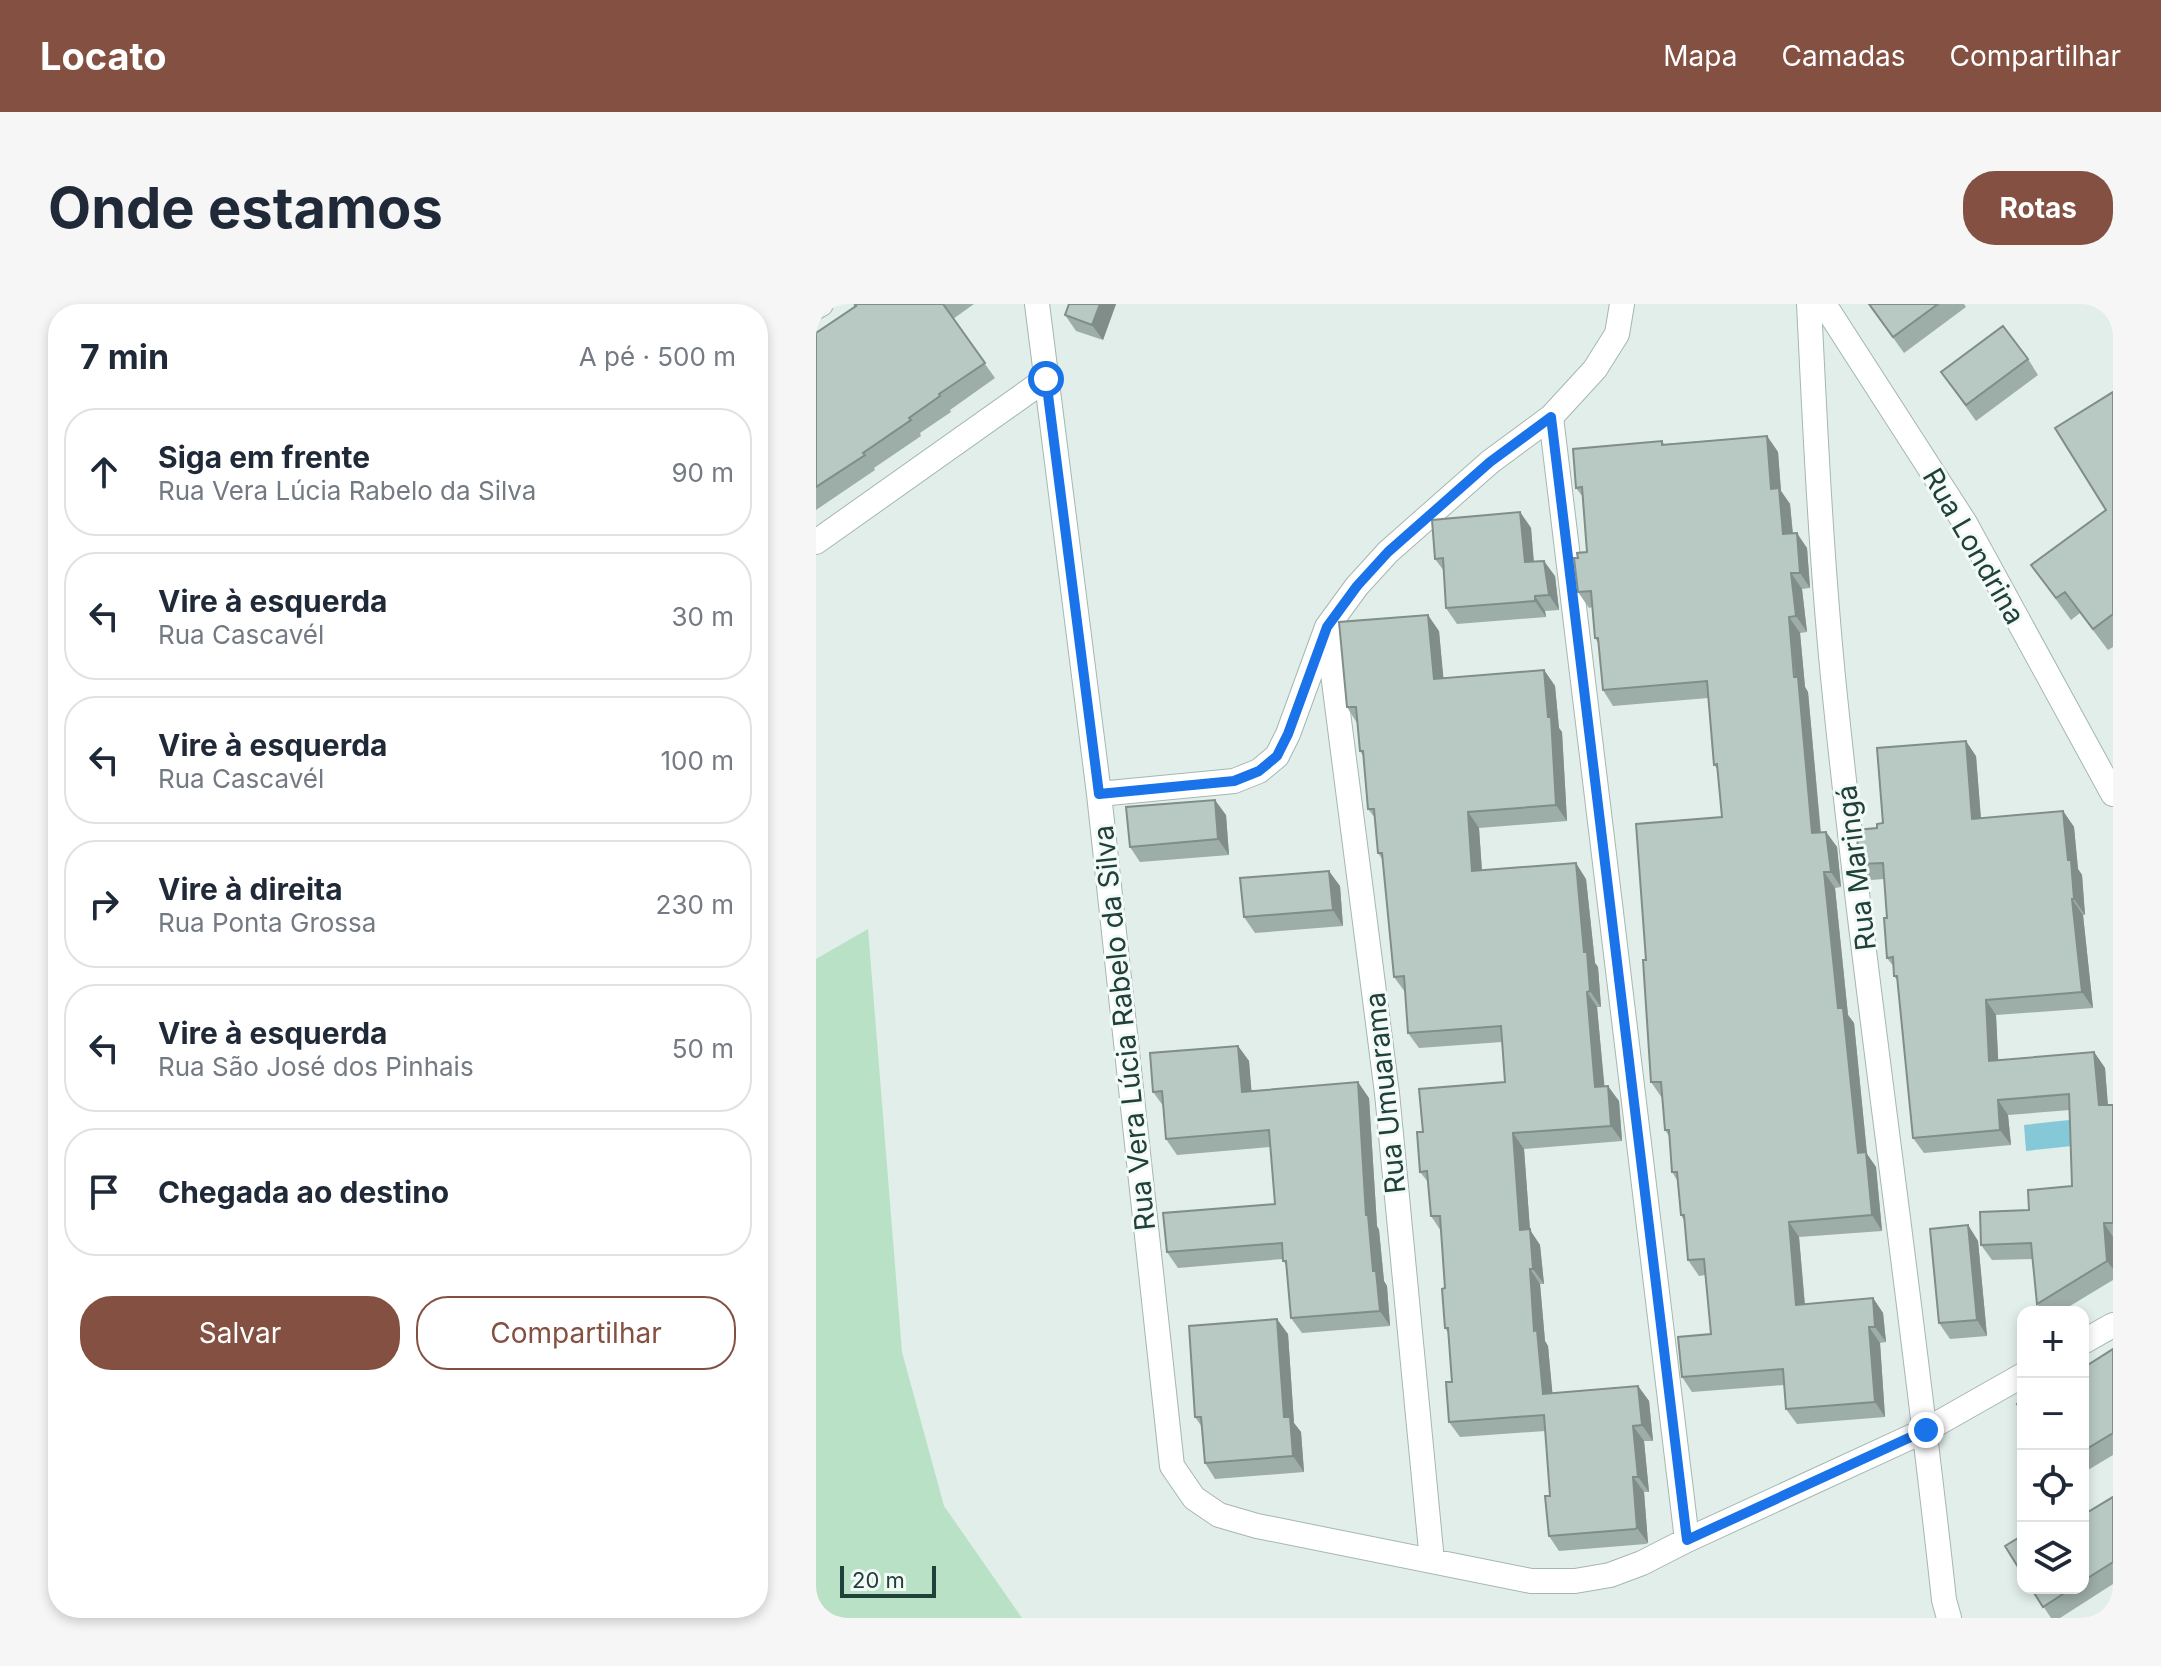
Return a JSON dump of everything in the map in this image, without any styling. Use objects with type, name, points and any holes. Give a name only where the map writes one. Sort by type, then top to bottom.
[{"type":"street","name":"Rua Vera Lúcia Rabelo da Silva","points":[[1037,304],[1099,794],[1172,1466],[1194,1498],[1219,1515],[1257,1526],[1432,1561]]},
{"type":"street","points":[[1099,794],[1234,781],[1259,771],[1277,756],[1327,627],[1357,586],[1388,552],[1490,462],[1551,417],[1595,369],[1617,334],[1622,304]]},
{"type":"street","name":"Rua Maringá","points":[[1809,304],[1816,450],[1833,675],[1944,1600],[1949,1618]]},
{"type":"street","name":"Rua Londrina","points":[[1824,304],[1965,523],[2112,800]]},
{"type":"street","points":[[816,542],[1046,379]]},
{"type":"street","points":[[1551,417],[1687,1540]]},
{"type":"street","name":"Rua Umuarama","points":[[1327,627],[1387,1093],[1432,1561]]},
{"type":"street","points":[[2089,1339],[2113,1325]]},
{"type":"street","points":[[1432,1561],[1531,1581],[1575,1581],[1610,1575],[1642,1563],[1926,1430],[2018,1378]]},
{"type":"green space","points":[[868,929],[902,1352],[944,1506],[1022,1618],[816,1618],[816,959]]},
{"type":"water","points":[[2069,1120],[2072,1146],[2026,1151],[2024,1125]]},
{"type":"building","points":[[857,304],[943,304],[985,363],[939,394],[909,418],[911,420],[863,453],[865,455],[816,487],[816,333]]},
{"type":"building","points":[[1069,304],[1100,304],[1092,325],[1065,315]]},
{"type":"building","points":[[1869,304],[1938,304],[1893,337]]},
{"type":"building","points":[[2003,326],[2028,359],[1966,405],[1941,372]]},
{"type":"building","points":[[2113,392],[2113,614],[2093,629],[2065,592],[2056,598],[2031,565],[2106,510],[2055,428]]},
{"type":"building","points":[[1767,436],[1771,489],[1779,488],[1783,534],[1797,533],[1800,573],[1791,573],[1796,616],[1789,617],[1794,677],[1798,677],[1812,833],[1826,832],[1831,872],[1824,872],[1838,1008],[1843,1008],[1858,1153],[1866,1152],[1872,1215],[1789,1222],[1796,1305],[1873,1298],[1875,1327],[1869,1327],[1875,1402],[1786,1409],[1783,1369],[1682,1377],[1678,1337],[1711,1334],[1704,1259],[1688,1260],[1677,1172],[1672,1172],[1669,1130],[1665,1130],[1661,1082],[1651,1082],[1636,824],[1722,817],[1707,681],[1603,690],[1591,591],[1578,592],[1574,558],[1578,558],[1577,553],[1587,552],[1582,487],[1576,488],[1573,449]]},
{"type":"building","points":[[1520,512],[1525,562],[1544,561],[1549,595],[1535,596],[1535,601],[1446,608],[1443,558],[1435,559],[1432,520]]},
{"type":"building","points":[[1428,615],[1434,679],[1544,670],[1548,717],[1551,717],[1556,805],[1468,812],[1472,871],[1576,863],[1584,952],[1587,952],[1595,1087],[1608,1086],[1611,1126],[1513,1133],[1520,1230],[1530,1229],[1534,1331],[1537,1330],[1543,1394],[1638,1386],[1642,1425],[1633,1426],[1638,1477],[1633,1477],[1635,1529],[1549,1536],[1545,1496],[1550,1496],[1544,1415],[1449,1422],[1446,1382],[1452,1382],[1442,1289],[1445,1288],[1440,1216],[1431,1216],[1427,1171],[1420,1172],[1417,1132],[1423,1132],[1419,1089],[1505,1082],[1501,1026],[1408,1033],[1404,976],[1394,977],[1382,853],[1378,853],[1374,809],[1368,809],[1356,707],[1347,707],[1339,622]]},
{"type":"building","points":[[1966,741],[1972,819],[2063,811],[2068,860],[2071,860],[2082,992],[1986,1000],[1989,1061],[2094,1052],[2099,1105],[2113,1105],[2113,1223],[2104,1223],[2107,1261],[2037,1304],[2031,1243],[1981,1245],[1980,1212],[2029,1210],[2028,1190],[2072,1186],[2069,1094],[1998,1100],[2000,1130],[1913,1138],[1897,976],[1894,976],[1893,957],[1887,958],[1883,863],[1860,864],[1856,830],[1877,828],[1877,824],[1883,823],[1877,748]]},
{"type":"building","points":[[1215,800],[1218,839],[1130,847],[1126,807]]},
{"type":"building","points":[[1329,871],[1333,910],[1244,917],[1240,878]]},
{"type":"building","points":[[1238,1046],[1242,1092],[1358,1082],[1366,1215],[1380,1311],[1291,1318],[1282,1243],[1167,1252],[1163,1213],[1275,1204],[1269,1130],[1166,1139],[1162,1091],[1153,1092],[1150,1053]]},
{"type":"building","points":[[1968,1225],[1977,1320],[1939,1323],[1930,1229]]},
{"type":"building","points":[[1277,1319],[1284,1417],[1290,1417],[1293,1456],[1205,1463],[1201,1417],[1195,1417],[1189,1326]]},
{"type":"building","points":[[2113,1349],[2113,1433],[2089,1447],[2089,1378],[2089,1364]]},
{"type":"building","points":[[2113,1497],[2113,1562],[2089,1577],[2089,1522],[2089,1511]]},
{"type":"building","points":[[2017,1539],[2017,1565],[2005,1546]]},
{"type":"building","points":[[2035,1594],[2063,1594],[2043,1607]]},
{"type":"route","points":[[1046,379],[1099,794],[1234,781],[1259,771],[1277,756],[1327,627],[1357,586],[1388,552],[1490,462],[1551,417],[1687,1540],[1926,1430]]}]
